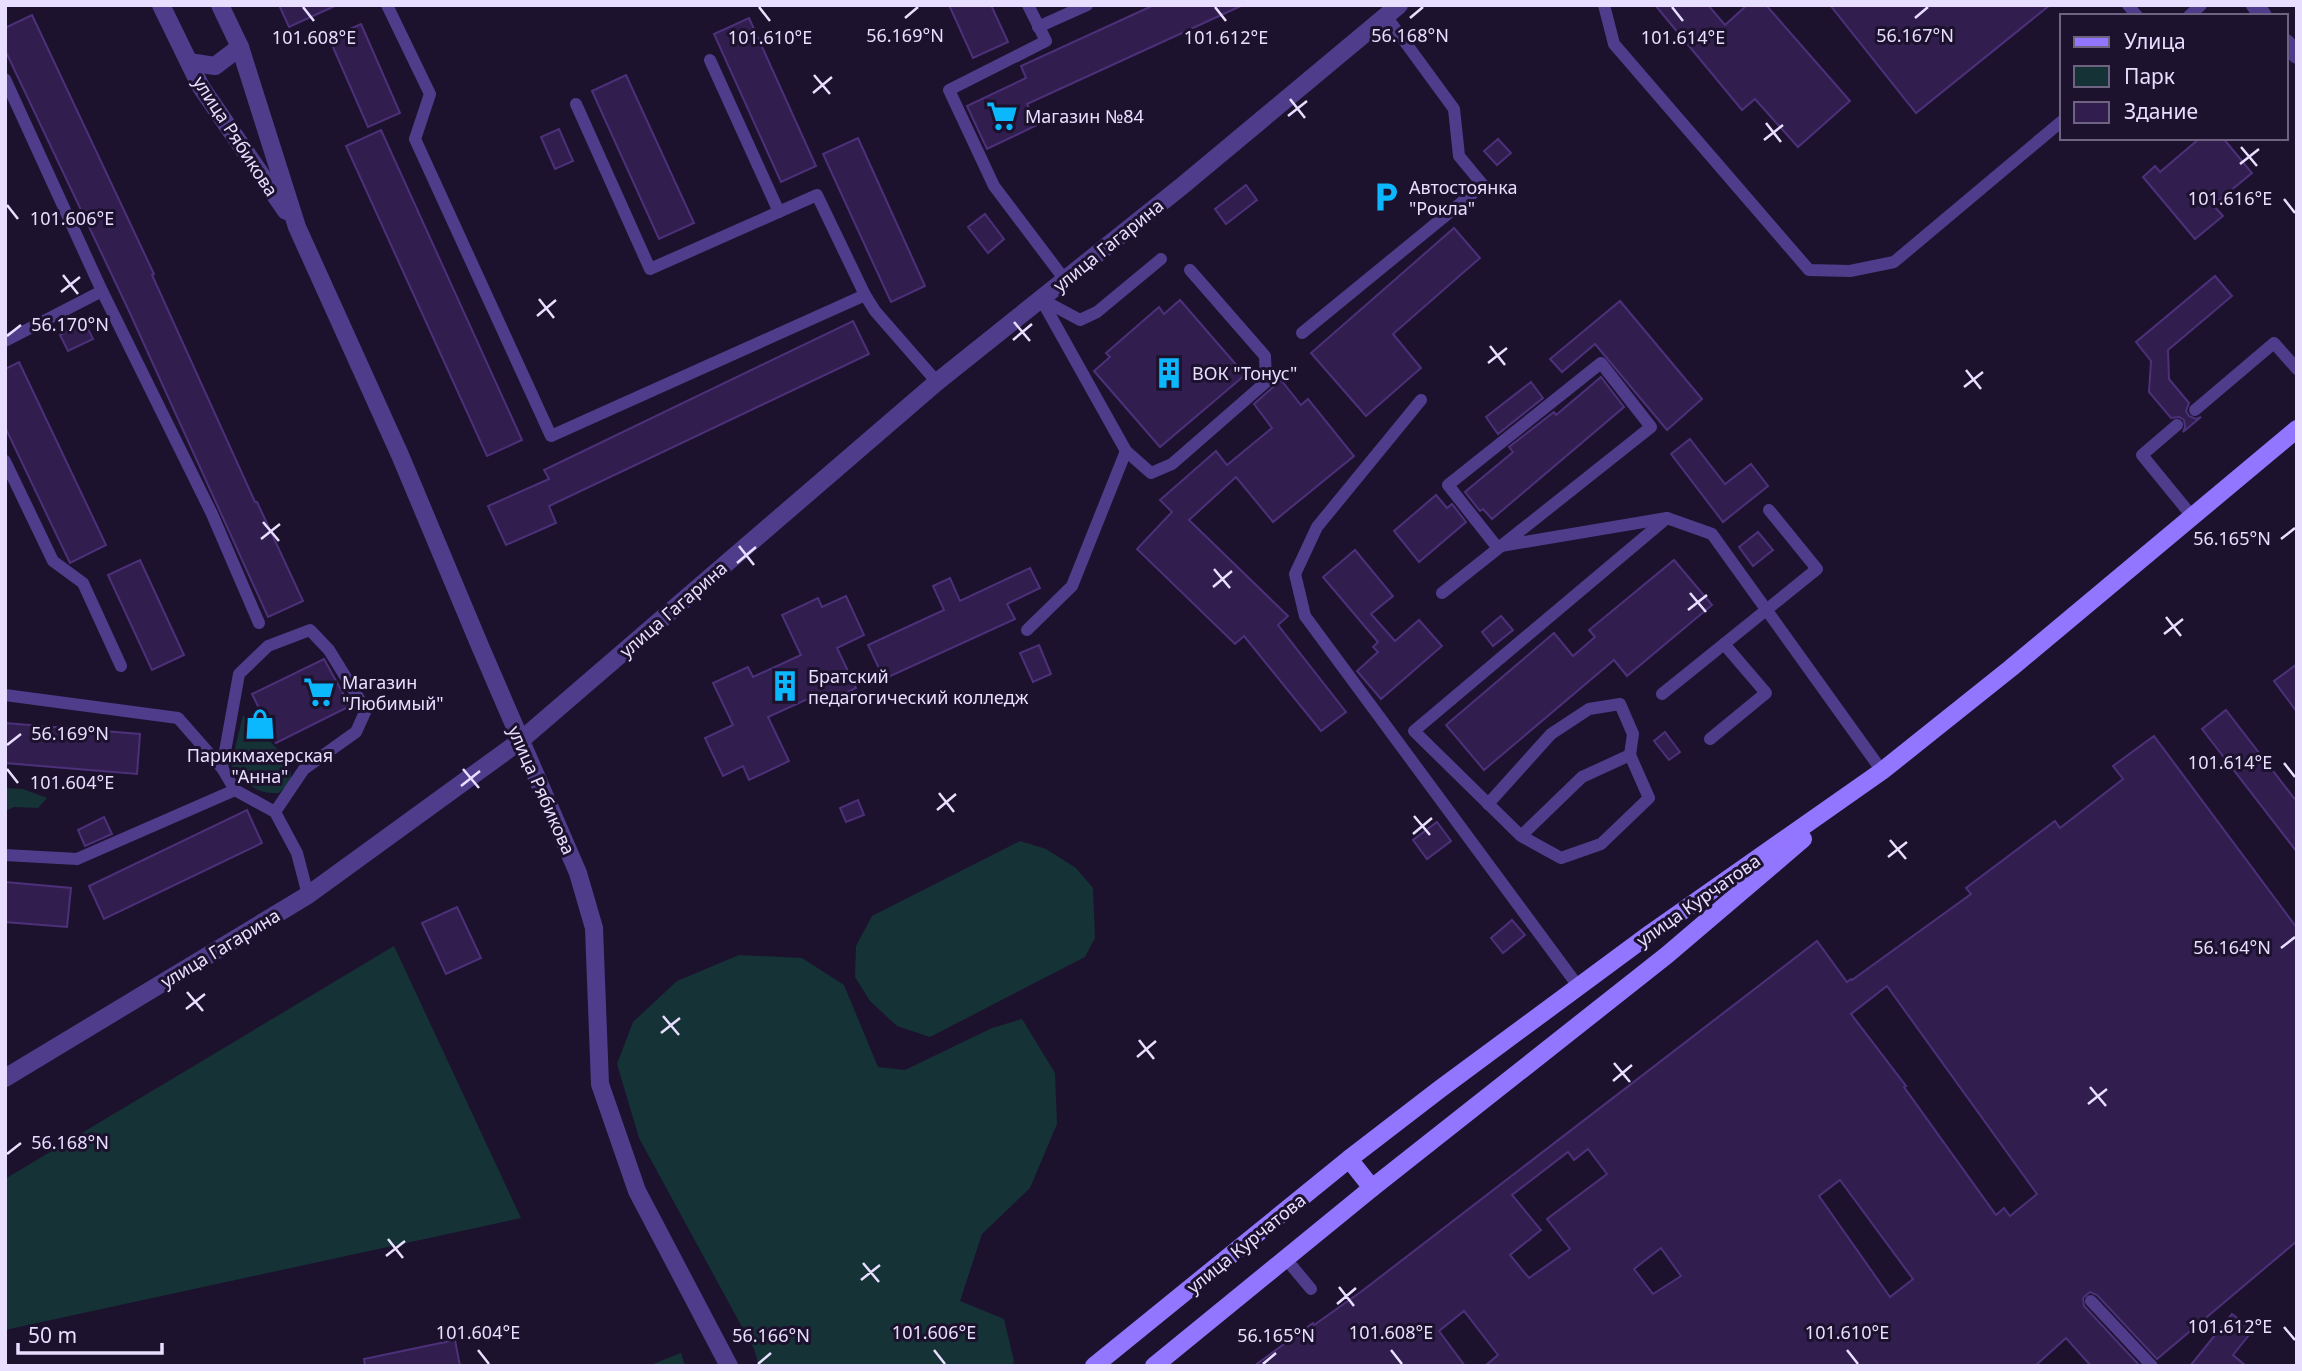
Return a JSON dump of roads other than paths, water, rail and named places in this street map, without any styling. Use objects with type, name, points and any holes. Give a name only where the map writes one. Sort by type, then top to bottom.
[{"type":"main road","name":"улица Курчатова","points":[[1094,1366],[1349,1159],[1578,986],[1882,771],[2011,668],[2297,429]]},
{"type":"main road","points":[[1154,1366],[1372,1188],[1667,955],[1882,771]]},
{"type":"main road","points":[[1349,1159],[1372,1188]]},
{"type":"street","name":"улица Рябикова","points":[[161,5],[201,87],[297,227]]},
{"type":"street","name":"улица Рябикова","points":[[220,5],[240,47],[297,227],[400,455],[578,873],[594,928],[600,1084],[637,1191],[729,1366]]},
{"type":"street","name":"улица Гагарина","points":[[5,1077],[308,895],[520,741],[937,382],[1182,186],[1392,10]]},
{"type":"street","points":[[189,62],[215,66],[240,47]]},
{"type":"lane","points":[[387,5],[430,94],[415,139],[551,436],[865,295]]},
{"type":"lane","points":[[1028,5],[1046,41],[949,90],[994,186],[1065,280]]},
{"type":"lane","points":[[1038,27],[1087,5]]},
{"type":"lane","points":[[1604,5],[1614,44],[1809,270],[1850,271],[1894,262],[2060,123]]},
{"type":"lane","points":[[1302,333],[1483,185],[1459,156],[1454,108],[1392,10]]},
{"type":"lane","points":[[709,60],[779,212]]},
{"type":"lane","points":[[5,79],[102,291],[212,514],[259,623]]},
{"type":"lane","points":[[576,104],[650,269],[817,195],[865,295],[937,382]]},
{"type":"lane","points":[[1041,299],[1080,320],[1097,312],[1161,259]]},
{"type":"lane","points":[[1041,299],[1126,452],[1151,473],[1172,464],[1266,382],[1265,356],[1190,270]]},
{"type":"lane","points":[[5,341],[102,291]]},
{"type":"lane","points":[[2195,410],[2274,343],[2297,369]]},
{"type":"lane","points":[[1442,593],[1651,427],[1601,363],[1448,485],[1497,547]]},
{"type":"lane","points":[[1421,400],[1317,527],[1295,574],[1305,616],[1578,986]]},
{"type":"lane","points":[[2177,425],[2142,455],[2191,515]]},
{"type":"lane","points":[[1027,630],[1072,586],[1126,452]]},
{"type":"lane","points":[[5,461],[53,561],[83,583],[121,666]]},
{"type":"lane","points":[[1662,694],[1817,569],[1769,510]]},
{"type":"lane","points":[[1488,804],[1551,734],[1589,709],[1620,704],[1633,734],[1630,755],[1648,798],[1601,844],[1562,858],[1521,836],[1488,804],[1414,731],[1667,518]]},
{"type":"lane","points":[[1497,547],[1667,518],[1712,534],[1882,771]]},
{"type":"lane","points":[[222,768],[239,674],[268,646],[310,630],[328,650],[366,710],[356,732],[304,769],[275,812]]},
{"type":"lane","points":[[1710,739],[1766,693],[1724,644]]},
{"type":"lane","points":[[5,695],[178,719],[222,768],[235,790],[275,812],[297,853],[308,895]]},
{"type":"lane","points":[[1521,836],[1582,778],[1630,755]]},
{"type":"lane","points":[[5,855],[77,859],[235,790]]},
{"type":"lane","points":[[1286,1259],[1311,1289]]},
{"type":"lane","points":[[2091,1301],[2152,1366]]},
{"type":"place","name":"Магазин №84","points":[[1002,116]]},
{"type":"place","name":"Автостоянка \"Рокла\"","points":[[1386,197]]},
{"type":"place","name":"ВОК \"Тонус\"","points":[[1169,373]]},
{"type":"place","name":"Братский педагогический колледж","points":[[785,686]]},
{"type":"place","name":"Магазин \"Любимый\"","points":[[319,692]]},
{"type":"place","name":"Парикмахерская \"Анна\"","points":[[260,724]]}]
